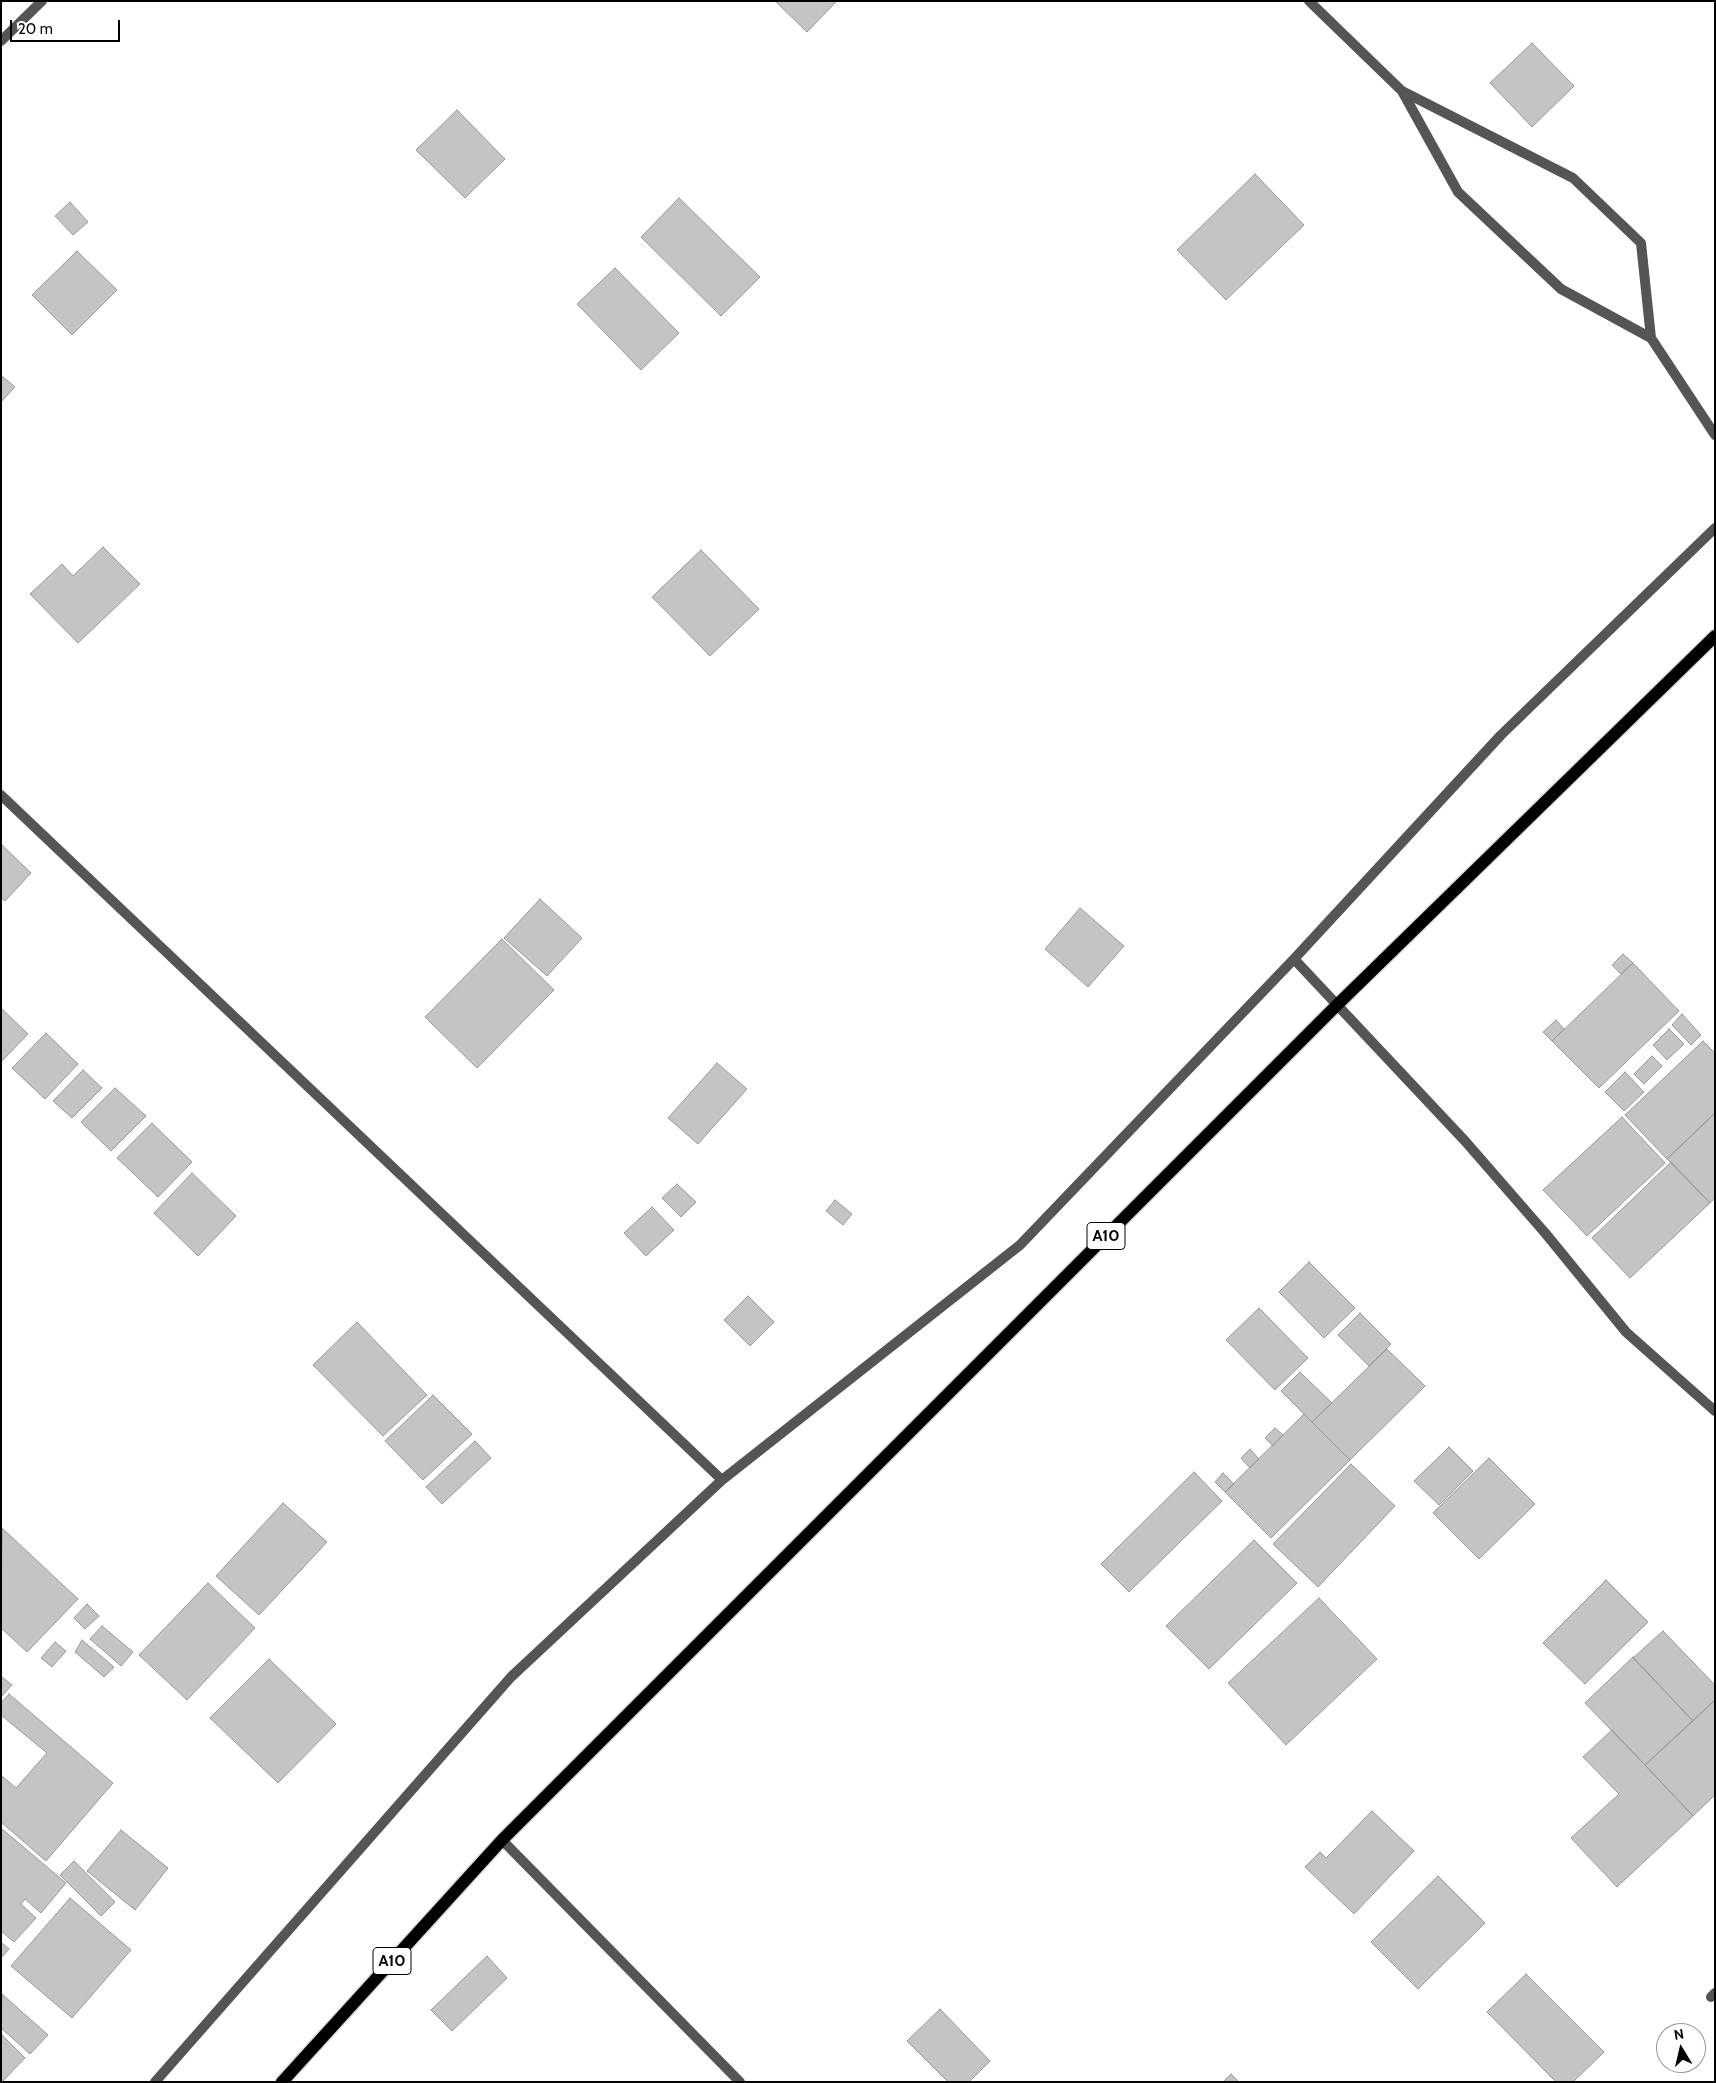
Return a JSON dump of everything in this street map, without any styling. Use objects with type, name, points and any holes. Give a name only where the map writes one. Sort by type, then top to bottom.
[{"type":"main road","name":"A10","points":[[282,2082],[502,1840],[1338,1005],[1715,636]]},
{"type":"street","points":[[1,41],[42,1]]},
{"type":"street","points":[[1310,1],[1402,91],[1458,192],[1560,289],[1651,338]]},
{"type":"street","points":[[1402,91],[1572,178],[1641,243],[1651,338],[1715,435]]},
{"type":"street","points":[[154,2082],[511,1677],[722,1480],[1020,1244],[1294,959],[1501,736],[1713,533]]},
{"type":"street","points":[[1,795],[722,1480]]},
{"type":"street","points":[[1294,959],[1466,1141],[1546,1234],[1626,1332],[1715,1412]]},
{"type":"street","points":[[502,1840],[740,2082]]},
{"type":"building","points":[[775,1],[837,1],[807,32]]},
{"type":"building","points":[[1532,43],[1574,86],[1532,127],[1490,83]]},
{"type":"building","points":[[457,110],[505,159],[465,198],[416,150]]},
{"type":"building","points":[[1255,174],[1304,225],[1226,300],[1177,250]]},
{"type":"building","points":[[679,198],[760,277],[721,316],[641,237]]},
{"type":"building","points":[[70,202],[88,222],[73,235],[55,216]]},
{"type":"building","points":[[77,251],[117,290],[72,335],[32,295]]},
{"type":"building","points":[[615,268],[679,333],[641,370],[577,304]]},
{"type":"building","points":[[1,375],[15,387],[1,402]]},
{"type":"building","points":[[103,547],[140,584],[78,643],[30,594],[62,564],[73,576]]},
{"type":"building","points":[[701,550],[759,609],[710,656],[652,597]]},
{"type":"building","points":[[1,844],[31,873],[5,901],[1,898]]},
{"type":"building","points":[[540,899],[582,938],[547,976],[504,938]]},
{"type":"building","points":[[1080,908],[1124,946],[1088,987],[1045,949]]},
{"type":"building","points":[[502,939],[554,990],[477,1068],[425,1017]]},
{"type":"building","points":[[1623,954],[1633,963],[1621,974],[1612,965]]},
{"type":"building","points":[[1633,963],[1679,1011],[1599,1088],[1552,1041]]},
{"type":"building","points":[[1,1008],[28,1034],[2,1061],[1,1061]]},
{"type":"building","points":[[1682,1014],[1701,1035],[1691,1045],[1672,1025]]},
{"type":"building","points":[[1556,1020],[1564,1029],[1552,1041],[1543,1032]]},
{"type":"building","points":[[1669,1029],[1684,1044],[1667,1060],[1653,1045]]},
{"type":"building","points":[[46,1033],[78,1064],[45,1099],[12,1068]]},
{"type":"building","points":[[1703,1041],[1715,1053],[1715,1113],[1667,1159],[1625,1115]]},
{"type":"building","points":[[1652,1056],[1662,1066],[1644,1084],[1634,1074]]},
{"type":"building","points":[[717,1063],[747,1089],[698,1144],[668,1118]]},
{"type":"building","points":[[83,1070],[102,1088],[72,1118],[53,1101]]},
{"type":"building","points":[[1625,1072],[1644,1092],[1624,1111],[1605,1092]]},
{"type":"building","points":[[115,1088],[146,1116],[111,1151],[81,1122]]},
{"type":"building","points":[[1715,1113],[1715,1198],[1710,1203],[1667,1159]]},
{"type":"building","points":[[1622,1117],[1665,1163],[1587,1236],[1543,1190]]},
{"type":"building","points":[[152,1123],[192,1162],[158,1197],[117,1158]]},
{"type":"building","points":[[1671,1162],[1710,1203],[1630,1278],[1592,1238]]},
{"type":"building","points":[[192,1173],[236,1216],[198,1256],[154,1213]]},
{"type":"building","points":[[677,1184],[696,1202],[681,1217],[662,1198]]},
{"type":"building","points":[[835,1200],[852,1214],[843,1225],[826,1211]]},
{"type":"building","points":[[652,1207],[674,1230],[646,1256],[624,1233]]},
{"type":"building","points":[[1309,1262],[1355,1308],[1324,1338],[1279,1292]]},
{"type":"building","points":[[748,1296],[774,1322],[750,1346],[724,1320]]},
{"type":"building","points":[[1259,1308],[1308,1358],[1275,1390],[1226,1340]]},
{"type":"building","points":[[1360,1313],[1391,1344],[1369,1366],[1338,1335]]},
{"type":"building","points":[[357,1322],[427,1395],[383,1436],[313,1365]]},
{"type":"building","points":[[1387,1349],[1425,1386],[1350,1460],[1312,1422]]},
{"type":"building","points":[[1300,1372],[1332,1403],[1312,1422],[1281,1391]]},
{"type":"building","points":[[433,1395],[472,1434],[423,1480],[385,1441]]},
{"type":"building","points":[[1304,1414],[1350,1460],[1271,1538],[1225,1492]]},
{"type":"building","points":[[1275,1428],[1283,1435],[1273,1446],[1265,1438]]},
{"type":"building","points":[[475,1441],[491,1458],[442,1504],[426,1487]]},
{"type":"building","points":[[1449,1447],[1473,1471],[1439,1505],[1414,1481]]},
{"type":"building","points":[[1250,1449],[1259,1459],[1250,1468],[1241,1458]]},
{"type":"building","points":[[1489,1458],[1535,1504],[1479,1559],[1433,1513]]},
{"type":"building","points":[[1351,1464],[1395,1506],[1318,1587],[1273,1544]]},
{"type":"building","points":[[1194,1472],[1222,1501],[1129,1592],[1101,1564]]},
{"type":"building","points":[[1223,1473],[1234,1484],[1225,1492],[1215,1482]]},
{"type":"building","points":[[283,1503],[327,1542],[259,1615],[216,1576]]},
{"type":"building","points":[[2,1528],[78,1599],[27,1652],[1,1628]]},
{"type":"building","points":[[1254,1540],[1297,1583],[1209,1669],[1166,1626]]},
{"type":"building","points":[[1606,1580],[1648,1622],[1585,1684],[1543,1643]]},
{"type":"building","points":[[208,1583],[255,1628],[187,1700],[139,1655]]},
{"type":"building","points":[[1319,1598],[1377,1659],[1286,1745],[1228,1683]]},
{"type":"building","points":[[87,1604],[99,1616],[85,1629],[74,1618]]},
{"type":"building","points":[[102,1626],[133,1652],[121,1666],[90,1639]]},
{"type":"building","points":[[1663,1631],[1715,1685],[1715,1700],[1693,1721],[1633,1658]]},
{"type":"building","points":[[82,1640],[114,1667],[104,1677],[75,1652]]},
{"type":"building","points":[[55,1642],[66,1651],[52,1667],[41,1658]]},
{"type":"building","points":[[1633,1657],[1693,1721],[1645,1765],[1585,1703]]},
{"type":"building","points":[[269,1659],[336,1724],[278,1783],[210,1718]]},
{"type":"building","points":[[1,1676],[12,1685],[1,1697]]},
{"type":"building","points":[[9,1694],[113,1783],[46,1861],[1,1822],[1,1775],[16,1788],[47,1753],[1,1715],[1,1703]]},
{"type":"building","points":[[1715,1700],[1715,1795],[1693,1816],[1645,1765]]},
{"type":"building","points":[[1612,1730],[1693,1816],[1617,1887],[1571,1838],[1619,1794],[1583,1757]]},
{"type":"building","points":[[1372,1811],[1414,1851],[1354,1914],[1305,1867],[1320,1852],[1326,1858]]},
{"type":"building","points":[[1,1828],[66,1883],[41,1913],[25,1899],[21,1904],[36,1918],[14,1942],[1,1931]]},
{"type":"building","points":[[121,1830],[168,1868],[135,1910],[87,1871]]},
{"type":"building","points":[[74,1861],[115,1902],[101,1916],[60,1875]]},
{"type":"building","points":[[1438,1876],[1485,1923],[1418,1989],[1371,1942]]},
{"type":"building","points":[[70,1898],[131,1950],[72,2018],[11,1966]]},
{"type":"building","points":[[1,1942],[9,1949],[1,1958]]},
{"type":"building","points":[[487,1956],[507,1978],[452,2031],[431,2010]]},
{"type":"building","points":[[1526,1974],[1604,2052],[1573,2082],[1556,2082],[1487,2012]]},
{"type":"building","points":[[2,1994],[48,2035],[30,2054],[1,2028]]},
{"type":"building","points":[[940,2009],[990,2061],[969,2082],[948,2082],[907,2041]]},
{"type":"building","points":[[1,2034],[25,2058],[2,2082],[1,2082]]},
{"type":"building","points":[[1231,2074],[1239,2082],[1223,2082]]}]
